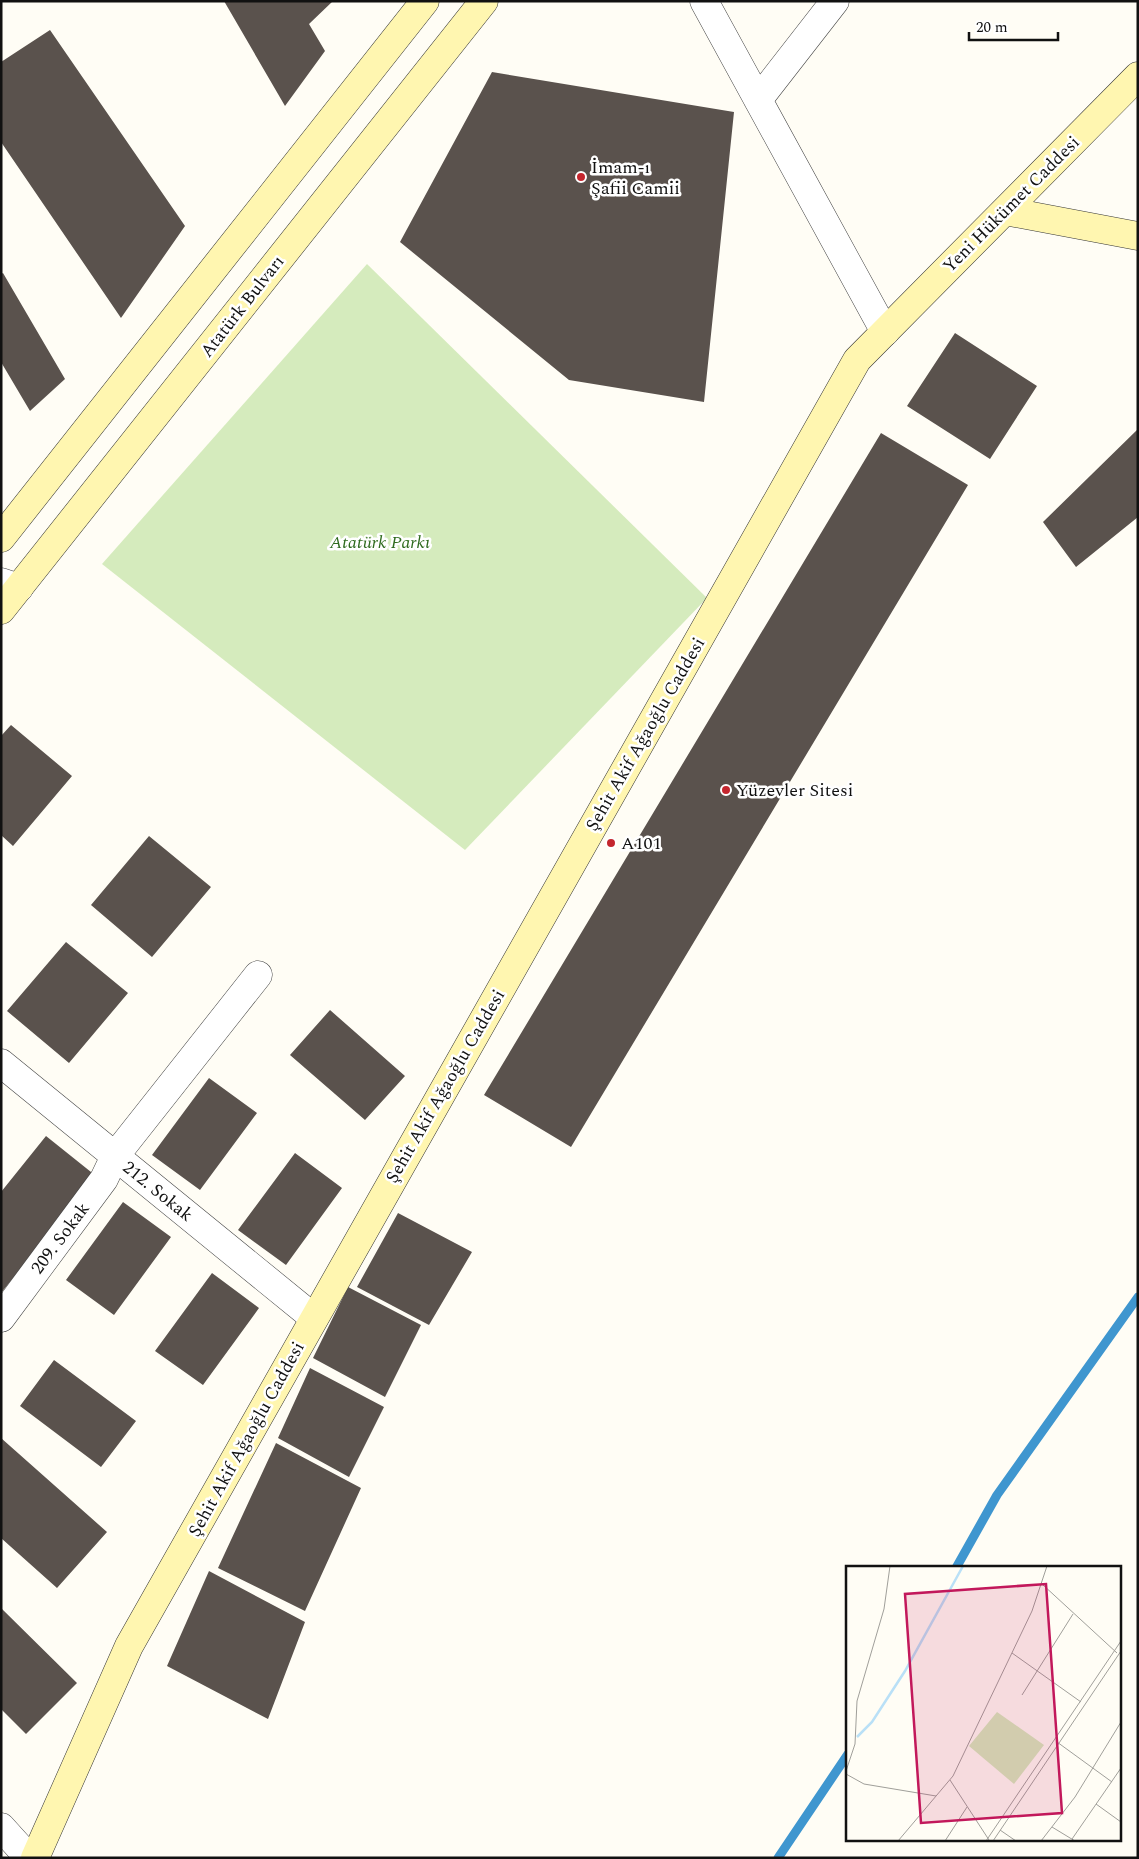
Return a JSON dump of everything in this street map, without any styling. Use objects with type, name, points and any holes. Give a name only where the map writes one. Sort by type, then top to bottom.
[{"type":"street","points":[[1,538],[426,1]]},
{"type":"street","name":"Atatürk Bulvarı","points":[[1,610],[10,585],[484,1]]},
{"type":"street","points":[[704,1],[885,332]]},
{"type":"street","points":[[758,100],[835,1]]},
{"type":"street","name":"Yeni Hükümet Caddesi","points":[[885,332],[1138,76]]},
{"type":"street","points":[[1005,211],[1138,236]]},
{"type":"street","name":"Şehit Akif Ağaoğlu Caddesi","points":[[35,1858],[129,1646],[857,360],[885,332]]},
{"type":"street","name":"209. Sokak","points":[[1,1318],[104,1179],[115,1156],[258,975]]},
{"type":"street","name":"212. Sokak","points":[[1,1063],[314,1318]]},
{"type":"street","points":[[1,1827],[29,1858]]},
{"type":"green space","name":"Atatürk Parkı","points":[[367,264],[707,598],[465,850],[102,564]]},
{"type":"building","points":[[224,1],[333,1],[309,24],[325,51],[285,106]]},
{"type":"building","points":[[50,30],[185,226],[121,318],[1,142],[1,62]]},
{"type":"building","name":"İmam-ı Şafii Camii","points":[[492,72],[734,112],[704,402],[569,380],[400,242]]},
{"type":"building","points":[[3,273],[65,379],[30,411],[1,362],[1,274]]},
{"type":"building","points":[[955,333],[1037,386],[990,459],[907,406]]},
{"type":"building","points":[[1138,429],[1138,517],[1076,567],[1043,522]]},
{"type":"building","name":"Yüzevler Sitesi","points":[[881,433],[968,485],[571,1147],[484,1095]]},
{"type":"building","points":[[11,725],[72,776],[13,846],[1,835],[1,736]]},
{"type":"building","points":[[149,836],[211,887],[152,957],[91,905]]},
{"type":"building","points":[[66,942],[128,993],[69,1063],[7,1011]]},
{"type":"building","points":[[330,1010],[405,1076],[365,1120],[290,1055]]},
{"type":"building","points":[[209,1078],[257,1113],[200,1190],[152,1155]]},
{"type":"building","points":[[46,1136],[96,1176],[1,1293],[1,1192]]},
{"type":"building","points":[[295,1153],[342,1188],[286,1265],[238,1230]]},
{"type":"building","points":[[123,1202],[171,1237],[114,1315],[66,1280]]},
{"type":"building","points":[[398,1213],[472,1252],[429,1325],[357,1287]]},
{"type":"building","points":[[212,1273],[259,1308],[203,1385],[155,1351]]},
{"type":"building","points":[[348,1287],[421,1325],[385,1397],[313,1358]]},
{"type":"building","points":[[54,1360],[136,1421],[101,1467],[20,1406]]},
{"type":"building","points":[[310,1368],[384,1407],[349,1477],[278,1438]]},
{"type":"building","points":[[1,1438],[107,1532],[57,1588],[1,1538]]},
{"type":"building","points":[[276,1443],[361,1488],[305,1611],[218,1568]]},
{"type":"building","points":[[209,1571],[305,1622],[268,1719],[167,1666]]},
{"type":"building","points":[[1,1608],[77,1683],[26,1734],[1,1709]]},
{"type":"waterway","points":[[957,1566],[997,1495],[1138,1297]]},
{"type":"waterway","points":[[778,1858],[846,1757]]},
{"type":"place","name":"İmam-ı Şafii Camii","points":[[581,177]]},
{"type":"place","name":"Yüzevler Sitesi","points":[[726,790]]},
{"type":"place","name":"A101","points":[[611,843]]}]
